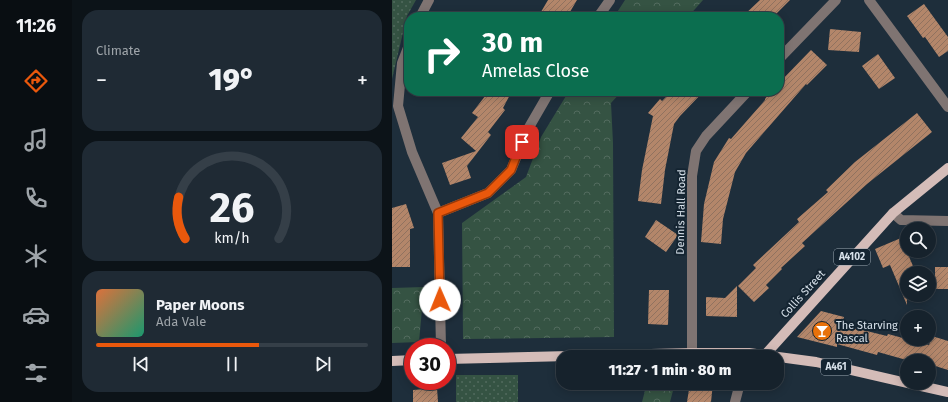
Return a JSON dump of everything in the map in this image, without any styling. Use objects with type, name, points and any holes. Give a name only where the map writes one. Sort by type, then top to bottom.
[{"type":"main road","name":"Collis Street","points":[[770,350],[893,213],[948,168]]},
{"type":"main road","name":"A461","points":[[456,359],[556,356]]},
{"type":"main road","name":"A461","points":[[784,358],[816,362],[900,381]]},
{"type":"main road","points":[[392,361],[404,360]]},
{"type":"main road","name":"A461","points":[[936,389],[948,392]]},
{"type":"street","points":[[423,12],[429,0]]},
{"type":"street","points":[[602,12],[610,0]]},
{"type":"street","points":[[784,54],[836,0]]},
{"type":"street","points":[[869,0],[948,107]]},
{"type":"street","points":[[404,58],[395,107],[438,213],[441,338]]},
{"type":"street","points":[[438,213],[488,193],[511,170],[528,129],[547,96]]},
{"type":"street","name":"Dennis Hall Road","points":[[692,350],[692,176],[696,151],[706,136],[743,96]]},
{"type":"street","points":[[893,213],[902,220],[948,221]]},
{"type":"street","points":[[735,402],[738,390]]},
{"type":"green space","points":[[392,0],[416,0],[409,12],[404,12],[404,29],[392,79]]},
{"type":"green space","points":[[625,0],[703,0],[692,12],[617,12]]},
{"type":"green space","points":[[566,96],[617,96],[611,103],[613,143],[614,337],[463,339],[462,223],[526,177],[541,137]]},
{"type":"green space","points":[[424,287],[419,338],[404,338],[404,343],[392,343],[392,288]]},
{"type":"green space","points":[[456,375],[518,375],[518,402],[456,402]]},
{"type":"green space","points":[[645,390],[673,390],[670,402],[642,402]]},
{"type":"building","points":[[548,0],[577,0],[570,12],[541,12]]},
{"type":"building","points":[[760,0],[790,0],[778,12],[747,12]]},
{"type":"building","points":[[924,4],[948,37],[948,51],[939,57],[925,37],[923,38],[907,16]]},
{"type":"building","points":[[830,29],[861,32],[859,52],[828,50]]},
{"type":"building","points":[[811,50],[827,65],[807,85],[806,84],[746,153],[735,172],[723,219],[721,244],[701,242],[704,204],[714,162],[729,138],[731,139],[767,96],[784,96],[784,78]]},
{"type":"building","points":[[878,54],[895,78],[879,89],[862,66]]},
{"type":"building","points":[[485,96],[509,96],[503,108],[505,110],[488,132],[491,135],[467,166],[471,178],[450,185],[442,163],[476,151],[461,138],[478,117],[472,113]]},
{"type":"building","points":[[667,96],[699,96],[674,124],[665,170],[661,204],[638,201],[642,170],[653,116],[648,113],[660,99],[662,101]]},
{"type":"building","points":[[917,113],[932,132],[867,184],[802,243],[805,246],[781,268],[782,269],[766,285],[769,288],[754,302],[738,286],[756,268],[753,265],[799,222],[797,219],[828,192],[826,190],[855,162]]},
{"type":"building","points":[[406,204],[414,228],[410,229],[410,267],[392,267],[392,208]]},
{"type":"building","points":[[656,220],[678,235],[666,252],[645,237]]},
{"type":"building","points":[[900,238],[900,258],[910,258],[913,266],[900,266],[900,289],[890,265],[883,268],[875,249]]},
{"type":"building","points":[[936,267],[948,267],[948,289],[936,289]]},
{"type":"building","points":[[737,286],[737,317],[706,316],[706,297],[725,298]]},
{"type":"building","points":[[649,290],[669,290],[668,325],[648,324]]},
{"type":"building","points":[[821,311],[844,317],[842,325],[887,336],[888,334],[900,337],[900,346],[936,346],[936,337],[948,341],[948,370],[936,366],[936,354],[900,354],[900,358],[878,352],[877,355],[837,344],[837,347],[797,337]]},
{"type":"building","points":[[413,390],[437,390],[438,402],[413,402]]},
{"type":"building","points":[[689,390],[712,390],[711,402],[687,402]]},
{"type":"place","name":"The Starving Rascal","points":[[822,331]]},
{"type":"route","points":[[440,300],[438,213],[488,193],[511,170],[522,142]]}]
